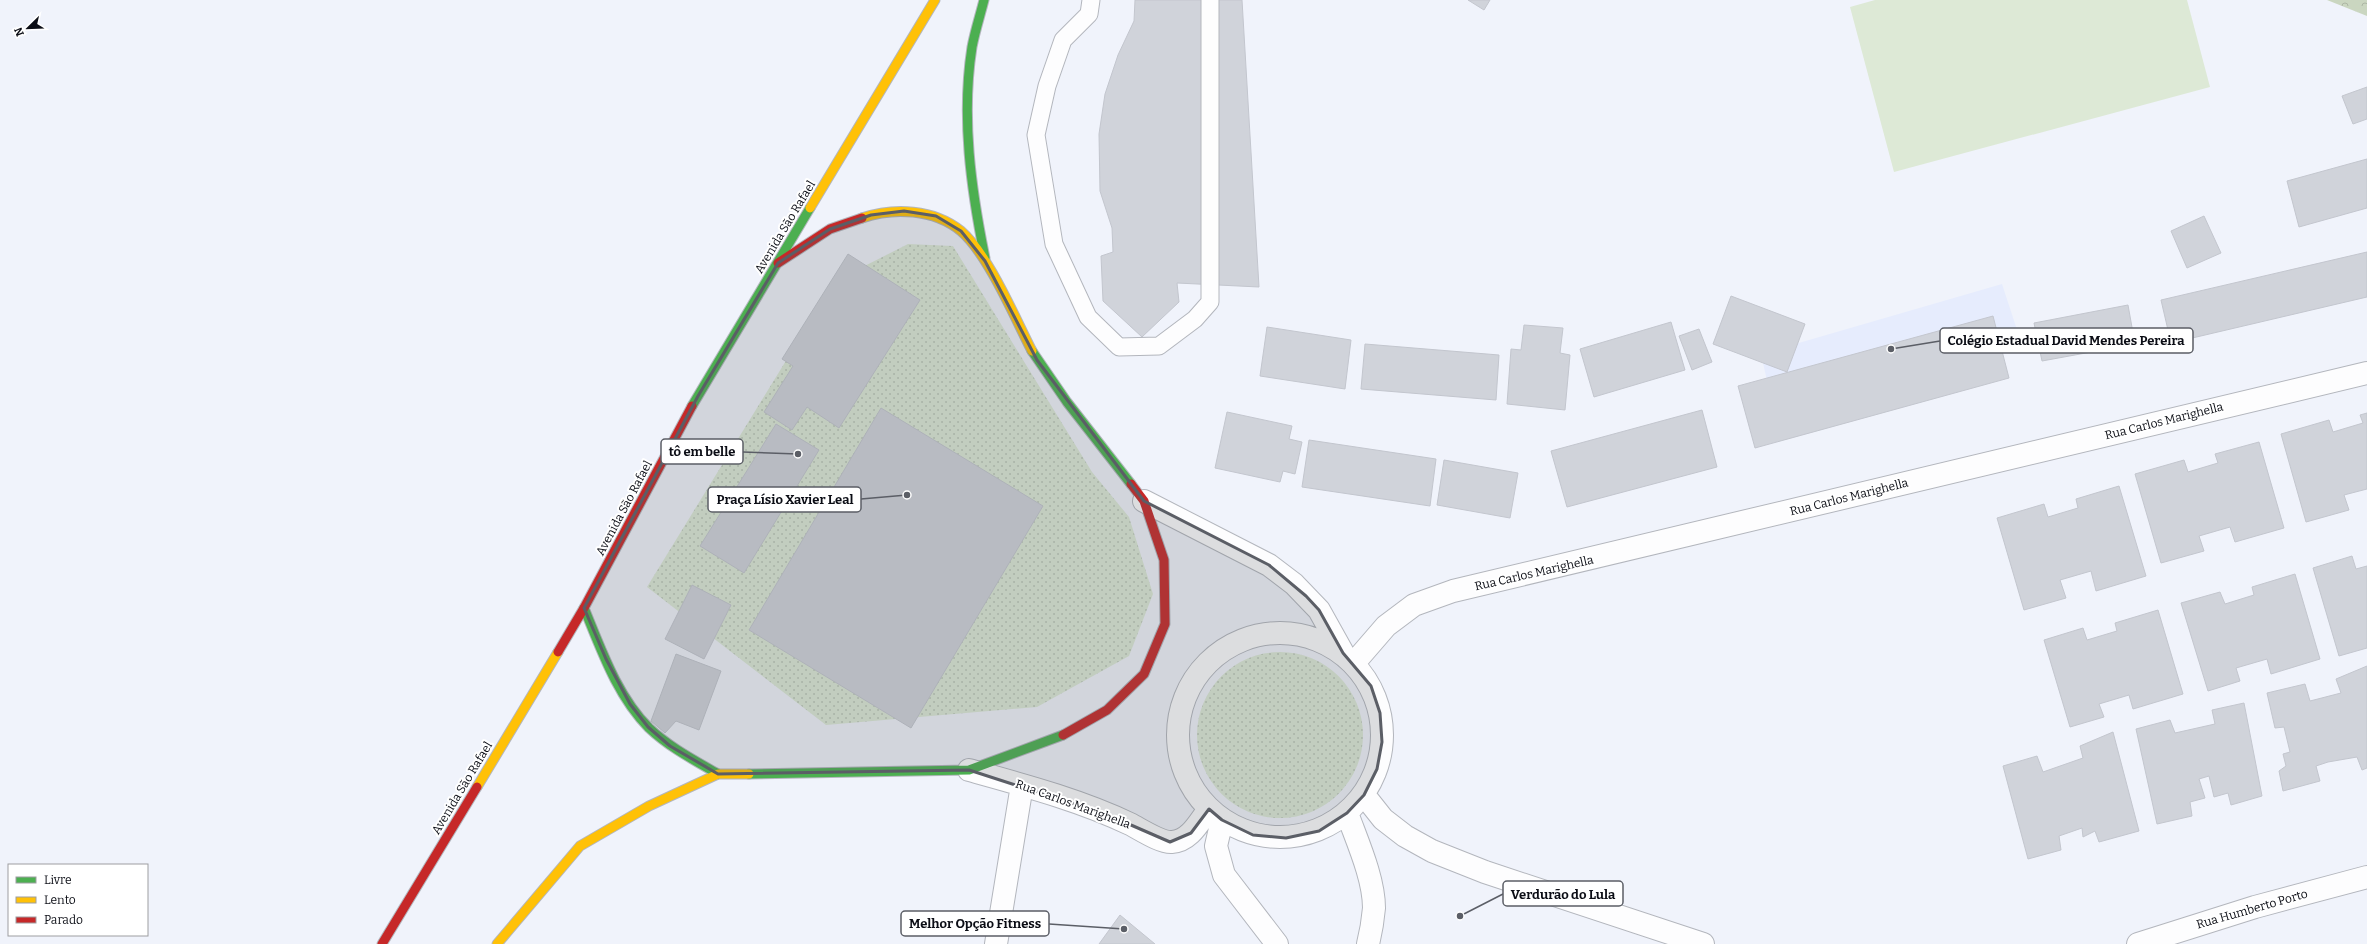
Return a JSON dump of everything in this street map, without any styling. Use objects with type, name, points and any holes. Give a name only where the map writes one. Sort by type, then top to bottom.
[{"type":"main road","name":"Avenida São Rafael","points":[[382,944],[584,608],[698,396],[935,0]]},
{"type":"main road","points":[[984,0],[972,46],[967,92],[968,150],[972,198],[985,262]]},
{"type":"main road","points":[[497,944],[580,846],[649,806],[718,774],[969,770],[1061,736],[1108,710],[1144,674],[1165,624],[1164,560],[1144,501],[1067,402],[1037,360],[985,262],[961,231],[936,216],[904,211],[871,215],[830,229],[778,263]]},
{"type":"main road","points":[[584,608],[606,659],[630,704],[648,727],[670,746],[718,774]]},
{"type":"street","name":"Rua Carlos Marighella","points":[[1348,658],[1414,605],[1453,591],[2367,373]]},
{"type":"street","points":[[1144,501],[1269,565],[1294,584],[1319,610],[1348,658],[1371,686],[1380,713],[1382,742],[1376,769],[1364,795],[1347,813],[1319,831],[1286,838],[1253,834],[1216,815],[1191,787],[1179,753],[1177,732],[1181,704],[1193,678],[1212,657],[1236,641],[1262,633],[1297,634],[1318,639],[1348,658]]},
{"type":"street","name":"Rua Carlos Marighella","points":[[969,770],[1022,785],[1108,815],[1170,842],[1183,839],[1216,815]]},
{"type":"street","points":[[996,944],[1022,785]]},
{"type":"street","points":[[1364,795],[1383,819],[1405,836],[1432,851],[1485,872],[1703,944]]},
{"type":"street","points":[[1347,813],[1364,861],[1374,907],[1368,944]]},
{"type":"street","points":[[1216,815],[1216,846],[1224,875],[1277,944]]},
{"type":"street","name":"Rua Humberto Porto","points":[[2138,944],[2255,907],[2367,877]]},
{"type":"lane","points":[[1091,0],[1089,14],[1063,40],[1047,86],[1036,135],[1054,244],[1088,317],[1119,347],[1159,346],[1195,319],[1210,302],[1210,0]]},
{"type":"highlighted area","points":[[904,211],[936,216],[961,231],[985,261],[1037,360],[1144,501],[1269,565],[1306,596],[1319,610],[1343,653],[1371,686],[1380,713],[1382,742],[1377,769],[1364,795],[1347,813],[1319,831],[1286,838],[1253,835],[1222,820],[1209,809],[1191,833],[1170,842],[1108,815],[969,770],[718,774],[670,746],[648,727],[630,704],[606,659],[584,608],[698,396],[778,263],[830,229],[871,215]]},
{"type":"shaded area","points":[[2002,284],[2022,345],[1774,412],[1761,354]]},
{"type":"green space","points":[[1875,0],[2187,0],[2210,87],[1894,172],[1850,7]]},
{"type":"green space","points":[[2327,0],[2367,0],[2367,16]]},
{"type":"green space","points":[[908,244],[953,246],[1092,472],[1129,517],[1153,594],[1129,656],[1037,707],[826,725],[647,587],[835,281]]},
{"type":"green space","points":[[1280,652],[1304,656],[1319,662],[1332,671],[1344,683],[1353,696],[1359,711],[1363,735],[1359,759],[1353,774],[1344,787],[1332,799],[1319,808],[1304,814],[1280,818],[1256,814],[1241,808],[1228,799],[1216,787],[1207,774],[1201,759],[1197,735],[1201,711],[1207,696],[1216,683],[1228,671],[1241,662],[1256,656]]},
{"type":"building","points":[[1135,0],[1242,0],[1259,287],[1177,283],[1179,302],[1142,337],[1103,301],[1101,256],[1113,252],[1112,228],[1100,191],[1099,134],[1105,94],[1118,55],[1134,21]]},
{"type":"building","points":[[1468,0],[1490,0],[1484,10]]},
{"type":"building","points":[[2367,87],[2367,119],[2353,124],[2342,96]]},
{"type":"building","points":[[2367,159],[2367,208],[2299,227],[2287,181]]},
{"type":"building","points":[[2204,216],[2221,253],[2187,268],[2171,231]]},
{"type":"building","points":[[2367,252],[2367,297],[2171,343],[2161,300]]},
{"type":"building","points":[[848,254],[920,300],[839,428],[807,407],[792,430],[764,412],[793,366],[782,359]]},
{"type":"building","points":[[1731,296],[1805,324],[1787,372],[1713,344]]},
{"type":"building","points":[[2128,305],[2135,344],[2042,361],[2034,323]]},
{"type":"building","points":[[1993,316],[2009,378],[1755,448],[1738,386]]},
{"type":"building","points":[[1671,322],[1685,370],[1594,397],[1580,349]]},
{"type":"building","points":[[1524,325],[1563,328],[1560,353],[1570,355],[1565,410],[1507,404],[1511,349],[1521,350]]},
{"type":"building","points":[[1267,327],[1351,340],[1345,389],[1260,376]]},
{"type":"building","points":[[1699,329],[1712,362],[1692,370],[1679,336]]},
{"type":"building","points":[[1365,344],[1499,355],[1496,400],[1361,389]]},
{"type":"building","points":[[881,408],[1043,506],[911,728],[749,630]]},
{"type":"building","points":[[1702,410],[1717,467],[1567,507],[1551,451]]},
{"type":"building","points":[[1227,412],[1292,426],[1289,439],[1302,442],[1295,474],[1283,471],[1280,482],[1215,468]]},
{"type":"building","points":[[2367,413],[2367,489],[2344,495],[2349,510],[2306,522],[2281,434],[2329,420],[2333,432],[2363,423],[2360,415]]},
{"type":"building","points":[[776,424],[819,450],[744,573],[700,546]]},
{"type":"building","points":[[1309,440],[1436,459],[1430,506],[1302,487]]},
{"type":"building","points":[[2259,442],[2284,528],[2235,542],[2230,527],[2199,536],[2204,551],[2161,563],[2135,474],[2184,460],[2188,472],[2218,463],[2215,454]]},
{"type":"building","points":[[1444,460],[1518,473],[1510,518],[1437,505]]},
{"type":"building","points":[[2119,486],[2146,576],[2096,591],[2091,571],[2060,580],[2066,598],[2024,610],[1997,518],[2044,504],[2048,517],[2078,508],[2076,499]]},
{"type":"building","points":[[2352,556],[2356,569],[2367,566],[2367,648],[2339,656],[2313,568]]},
{"type":"building","points":[[2295,574],[2320,659],[2271,674],[2267,659],[2236,668],[2240,681],[2208,691],[2181,603],[2220,592],[2225,604],[2254,595],[2252,587]]},
{"type":"building","points":[[692,585],[731,605],[704,659],[665,639]]},
{"type":"building","points":[[2158,610],[2183,694],[2133,709],[2129,695],[2099,704],[2104,717],[2070,727],[2044,640],[2083,628],[2087,640],[2117,631],[2115,623]]},
{"type":"building","points":[[676,654],[721,671],[699,730],[676,721],[665,733],[651,721]]},
{"type":"building","points":[[2367,666],[2367,768],[2362,770],[2357,757],[2328,762],[2316,766],[2320,781],[2283,791],[2279,771],[2286,766],[2283,754],[2290,752],[2284,727],[2275,728],[2267,693],[2305,684],[2310,701],[2341,693],[2336,679]]},
{"type":"building","points":[[2244,703],[2262,796],[2231,805],[2228,793],[2214,797],[2209,776],[2199,779],[2205,798],[2190,802],[2192,816],[2157,824],[2136,729],[2170,720],[2175,733],[2215,724],[2212,710]]},
{"type":"building","points":[[2113,732],[2139,831],[2099,842],[2095,831],[2083,837],[2082,828],[2059,836],[2061,850],[2028,859],[2003,766],[2037,756],[2043,772],[2083,758],[2080,746]]},
{"type":"building","points":[[1120,915],[1155,944],[1099,944]]},
{"type":"traffic: fast","points":[[984,0],[972,47],[967,100],[969,153],[985,258]]},
{"type":"traffic: fast","points":[[692,406],[810,208]]},
{"type":"traffic: fast","points":[[1032,351],[1067,402],[1131,484]]},
{"type":"traffic: fast","points":[[584,608],[619,687],[638,715],[649,728],[665,741],[682,753],[718,774]]},
{"type":"traffic: fast","points":[[749,774],[969,770],[1063,735]]},
{"type":"traffic: slow","points":[[810,208],[935,0]]},
{"type":"traffic: slow","points":[[862,218],[887,212],[913,212],[939,218],[961,231],[971,241],[991,270],[1032,351]]},
{"type":"traffic: slow","points":[[477,787],[558,652]]},
{"type":"traffic: slow","points":[[497,944],[580,846],[649,806],[718,774],[749,774]]},
{"type":"traffic: jam","points":[[778,263],[830,229],[862,218]]},
{"type":"traffic: jam","points":[[558,652],[584,608],[692,406]]},
{"type":"traffic: jam","points":[[1063,735],[1107,710],[1144,674],[1165,624],[1164,560],[1144,501],[1131,484]]},
{"type":"traffic: jam","points":[[382,944],[477,787]]},
{"type":"place","name":"Colégio Estadual David Mendes Pereira","points":[[1891,349]]},
{"type":"place","name":"tô em belle","points":[[798,454]]},
{"type":"place","name":"Praça Lísio Xavier Leal","points":[[907,495]]},
{"type":"place","name":"Verdurão do Lula","points":[[1460,916]]},
{"type":"place","name":"Melhor Opção Fitness","points":[[1124,929]]}]
